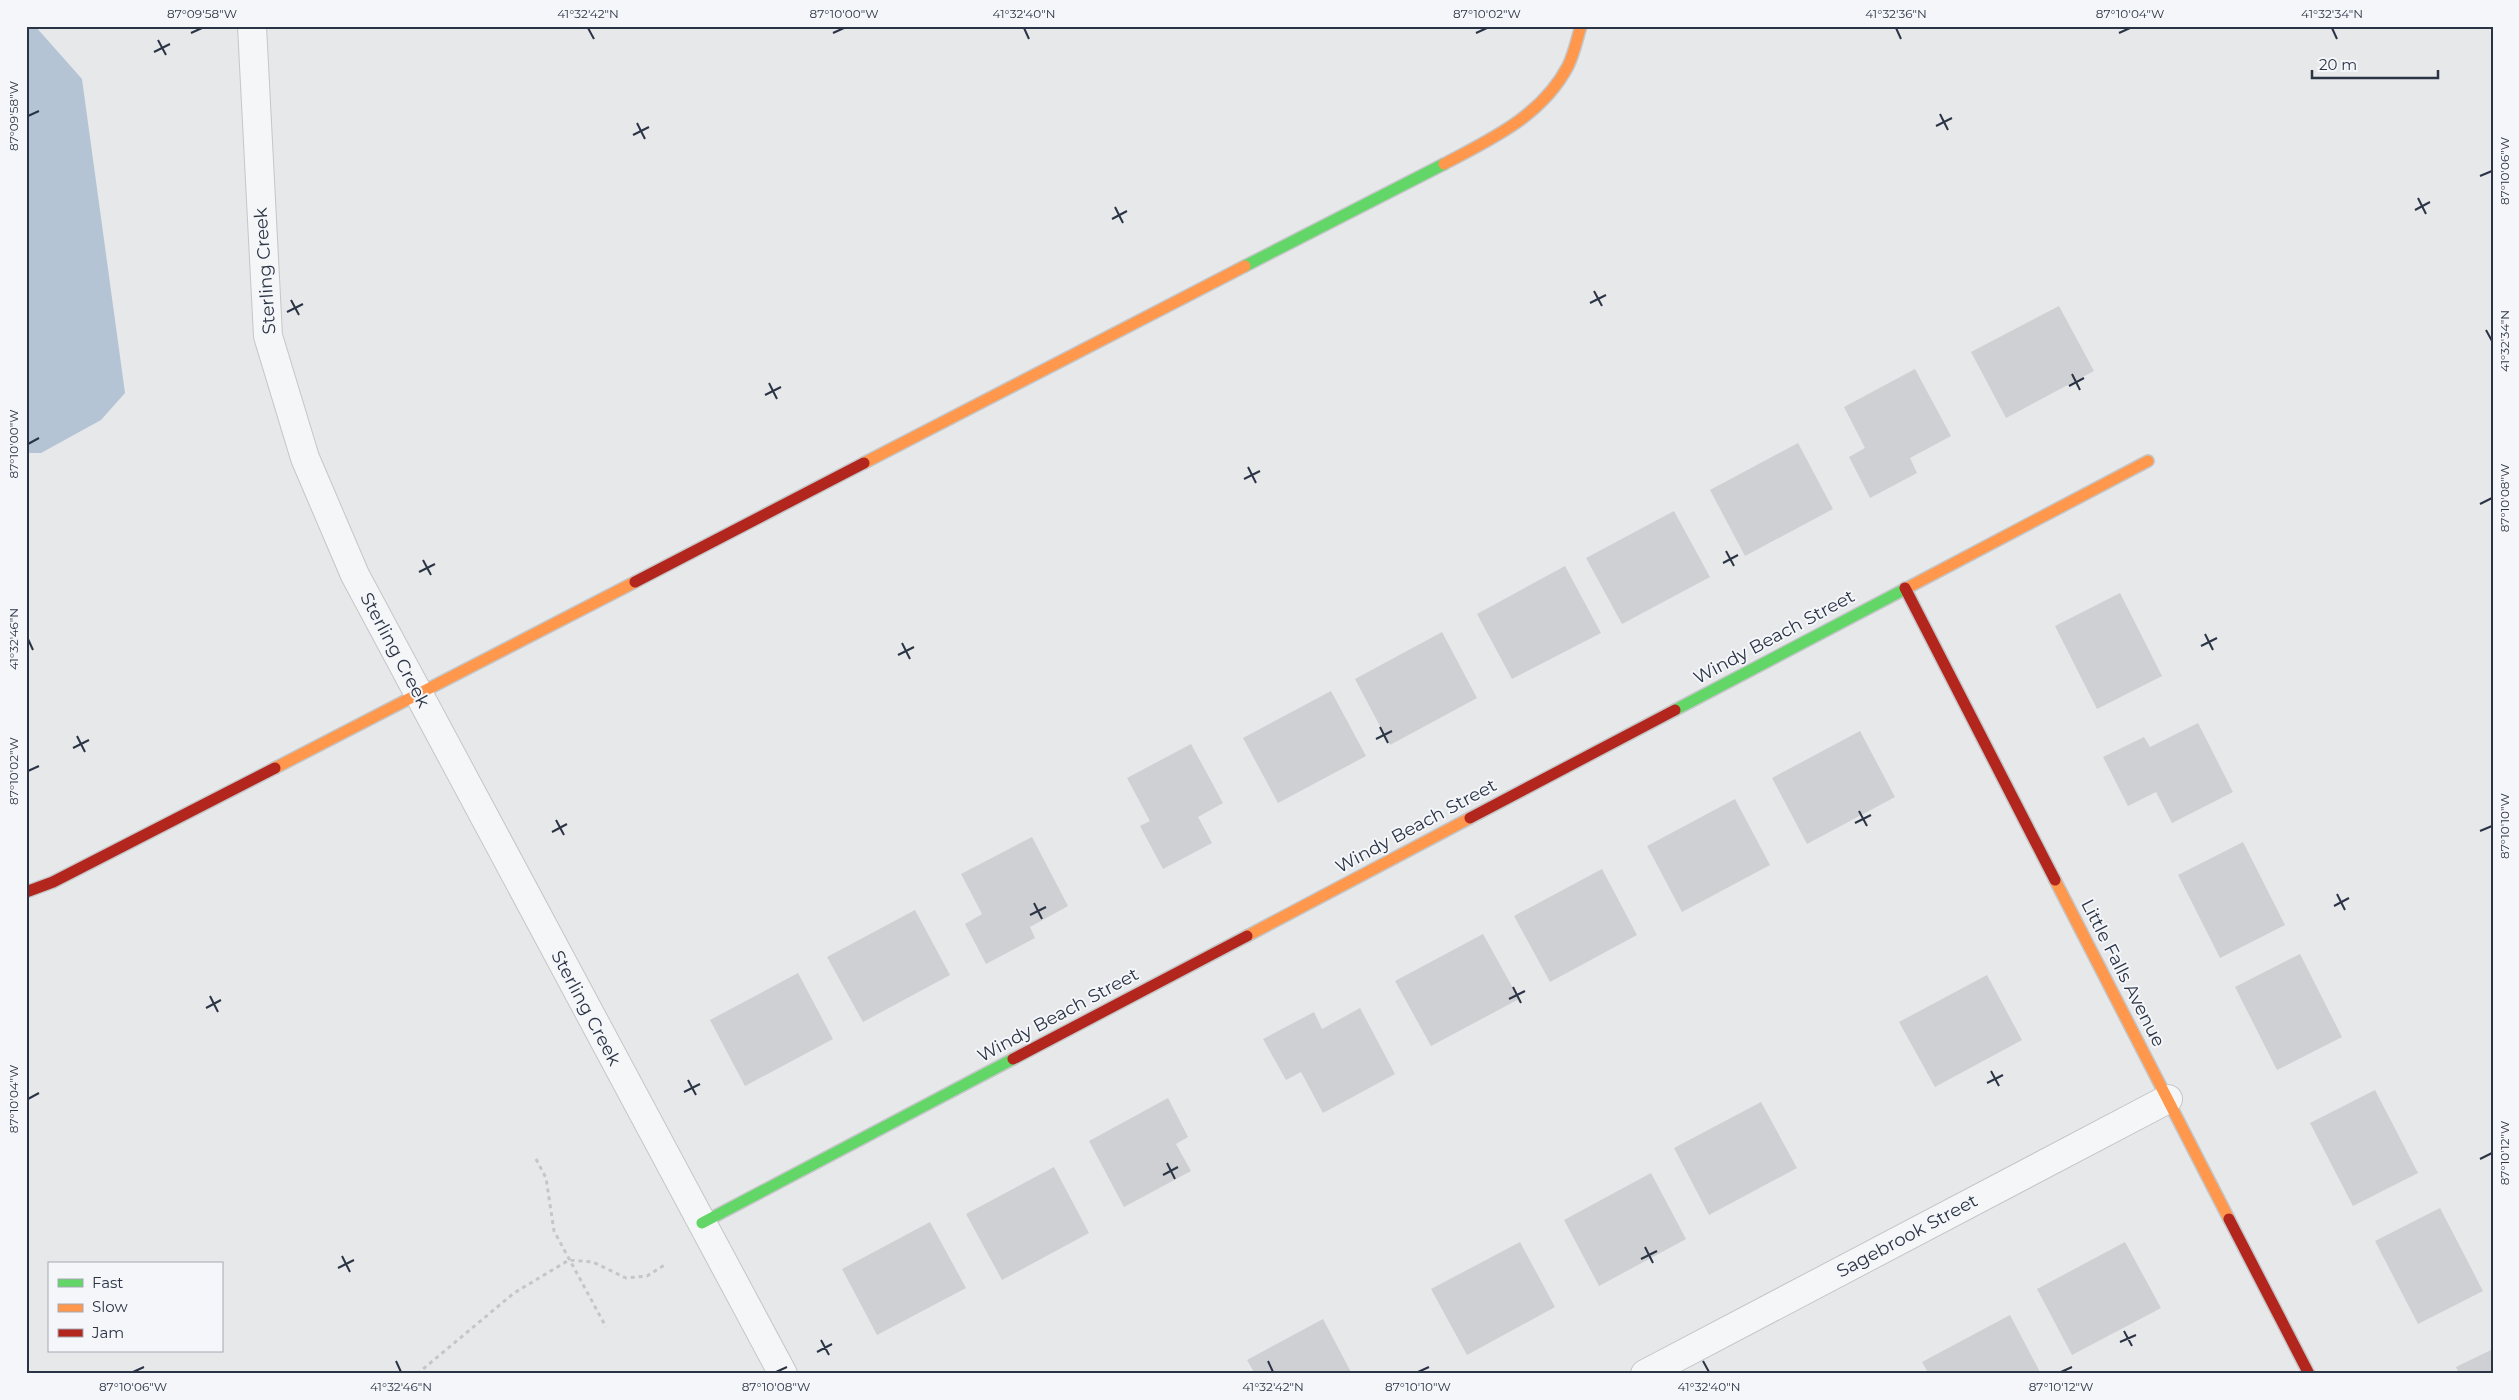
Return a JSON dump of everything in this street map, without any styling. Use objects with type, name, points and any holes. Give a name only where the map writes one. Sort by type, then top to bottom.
[{"type":"street","points":[[26,892],[53,882],[1505,132],[1540,104],[1568,66],[1581,26]]},
{"type":"street","name":"Sterling Creek","points":[[255,27],[268,336],[305,458],[354,575],[783,1374]]},
{"type":"street","name":"Windy Beach Street","points":[[702,1223],[2148,461]]},
{"type":"street","name":"Little Falls Avenue","points":[[1905,588],[2309,1374]]},
{"type":"street","name":"Sagebrook Street","points":[[1645,1374],[2168,1099]]},
{"type":"path","points":[[536,1159],[546,1178],[554,1231],[606,1326]]},
{"type":"path","points":[[416,1374],[514,1293],[569,1260],[593,1262],[626,1278],[647,1276],[666,1264]]},
{"type":"water","points":[[26,26],[35,26],[82,79],[125,393],[101,420],[41,453],[26,453]]},
{"type":"building","points":[[2059,306],[2094,371],[2006,418],[1971,352]]},
{"type":"building","points":[[1915,369],[1951,436],[1910,458],[1917,473],[1870,498],[1849,457],[1865,448],[1844,407]]},
{"type":"building","points":[[1798,443],[1833,509],[1745,556],[1710,490]]},
{"type":"building","points":[[1674,511],[1710,577],[1622,624],[1586,558]]},
{"type":"building","points":[[1565,566],[1601,633],[1512,679],[1477,614]]},
{"type":"building","points":[[2120,593],[2162,676],[2097,709],[2055,626]]},
{"type":"building","points":[[1442,632],[1477,698],[1390,745],[1355,679]]},
{"type":"building","points":[[1331,691],[1366,756],[1278,803],[1243,738]]},
{"type":"building","points":[[2198,723],[2233,792],[2172,823],[2156,792],[2128,806],[2103,757],[2144,737],[2150,747]]},
{"type":"building","points":[[1860,731],[1895,797],[1807,844],[1772,778]]},
{"type":"building","points":[[1191,744],[1223,803],[1198,817],[1212,843],[1163,869],[1140,826],[1150,821],[1127,778]]},
{"type":"building","points":[[1735,799],[1770,865],[1682,912],[1647,846]]},
{"type":"building","points":[[1032,837],[1068,906],[1030,927],[1035,938],[986,964],[965,924],[982,914],[961,874]]},
{"type":"building","points":[[2243,842],[2285,925],[2220,958],[2178,875]]},
{"type":"building","points":[[1602,869],[1637,935],[1550,982],[1514,916]]},
{"type":"building","points":[[915,910],[950,975],[863,1022],[827,957]]},
{"type":"building","points":[[1483,934],[1519,999],[1431,1046],[1395,981]]},
{"type":"building","points":[[2300,954],[2342,1037],[2277,1070],[2235,987]]},
{"type":"building","points":[[798,973],[833,1039],[745,1086],[710,1020]]},
{"type":"building","points":[[1987,975],[2022,1040],[1935,1087],[1899,1022]]},
{"type":"building","points":[[1360,1008],[1395,1074],[1323,1113],[1301,1072],[1286,1080],[1263,1039],[1314,1012],[1322,1029]]},
{"type":"building","points":[[2375,1090],[2418,1173],[2353,1206],[2310,1123]]},
{"type":"building","points":[[1168,1098],[1188,1137],[1176,1144],[1191,1171],[1124,1207],[1089,1141]]},
{"type":"building","points":[[1761,1102],[1797,1168],[1709,1215],[1674,1148]]},
{"type":"building","points":[[1054,1167],[1089,1233],[1002,1280],[966,1214]]},
{"type":"building","points":[[1651,1173],[1686,1239],[1599,1286],[1564,1220]]},
{"type":"building","points":[[2440,1208],[2483,1291],[2418,1324],[2375,1241]]},
{"type":"building","points":[[930,1222],[966,1288],[877,1335],[842,1269]]},
{"type":"building","points":[[1520,1242],[1555,1307],[1467,1355],[1431,1289]]},
{"type":"building","points":[[2125,1242],[2161,1308],[2072,1355],[2037,1289]]},
{"type":"building","points":[[2010,1315],[2041,1374],[1929,1374],[1922,1362]]},
{"type":"building","points":[[1323,1319],[1352,1374],[1255,1374],[1247,1360]]},
{"type":"building","points":[[2493,1349],[2493,1374],[2459,1374],[2456,1367]]},
{"type":"traffic: fast","points":[[1245,266],[1444,164]]},
{"type":"traffic: fast","points":[[1675,710],[1907,588]]},
{"type":"traffic: fast","points":[[702,1223],[1013,1059]]},
{"type":"traffic: slow","points":[[1444,164],[1514,124],[1544,99],[1557,84],[1568,66],[1581,26]]},
{"type":"traffic: slow","points":[[864,463],[1245,266]]},
{"type":"traffic: slow","points":[[1907,588],[2148,461]]},
{"type":"traffic: slow","points":[[275,768],[635,582]]},
{"type":"traffic: slow","points":[[1247,936],[1470,818]]},
{"type":"traffic: slow","points":[[2055,880],[2229,1219]]},
{"type":"traffic: jam","points":[[635,582],[864,463]]},
{"type":"traffic: jam","points":[[1905,588],[2055,880]]},
{"type":"traffic: jam","points":[[1470,818],[1675,710]]},
{"type":"traffic: jam","points":[[26,892],[53,882],[275,768]]},
{"type":"traffic: jam","points":[[1013,1059],[1247,936]]},
{"type":"traffic: jam","points":[[2229,1219],[2309,1374]]}]
